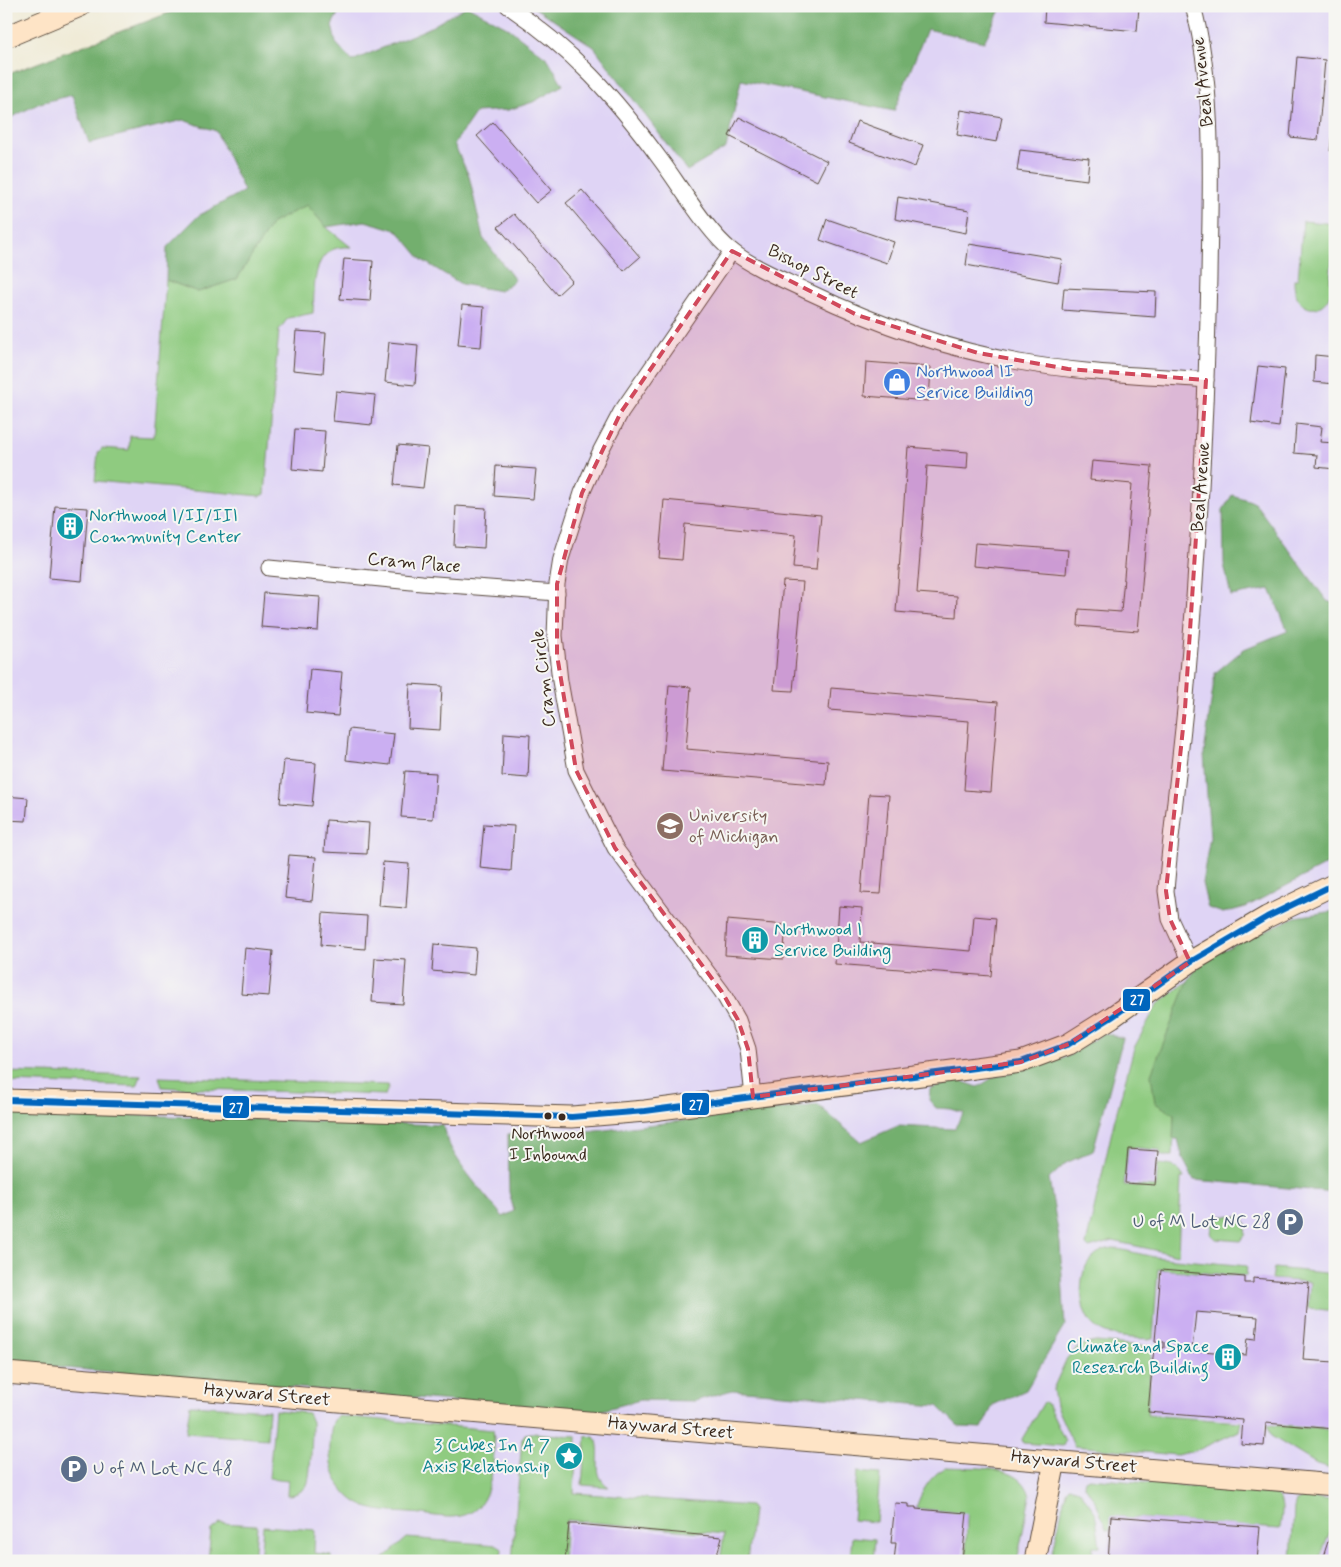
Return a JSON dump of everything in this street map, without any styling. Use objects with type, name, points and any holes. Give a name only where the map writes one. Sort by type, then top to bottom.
[{"type":"street","points":[[6,37],[80,6]]},
{"type":"street","name":"Bishop Street","points":[[508,6],[558,43],[607,91],[712,229],[732,251],[781,279],[857,315],[916,336],[978,353],[1068,369],[1206,380]]},
{"type":"street","name":"Beal Avenue","points":[[1190,962],[1170,919],[1166,891],[1186,690],[1204,444],[1206,380],[1210,201],[1207,92],[1193,6]]},
{"type":"street","name":"Cram Circle","points":[[732,251],[621,412],[601,450],[572,520],[561,559],[557,593],[557,655],[576,770],[615,848],[722,992],[738,1020],[748,1049],[753,1097]]},
{"type":"street","name":"Cram Place","points":[[269,568],[422,583],[557,593]]},
{"type":"street","points":[[6,1100],[572,1117],[645,1112],[1021,1062],[1069,1044],[1119,1012],[1190,962],[1267,917],[1335,884]]},
{"type":"street","name":"Hayward Street","points":[[6,1373],[1335,1485]]},
{"type":"street","points":[[1035,1561],[1055,1461]]},
{"type":"highlighted area","points":[[732,251],[857,315],[978,353],[1068,369],[1206,380],[1185,709],[1166,891],[1170,919],[1190,962],[1069,1044],[1021,1062],[753,1097],[748,1049],[738,1020],[722,992],[615,848],[576,770],[557,655],[557,584],[582,493],[621,412]]},
{"type":"shaded area","name":"University of Michigan","points":[[213,6],[1335,6],[1335,1561],[6,1561],[6,91]]},
{"type":"green space","points":[[187,6],[342,6],[332,25],[336,43],[352,61],[429,28],[467,6],[507,27],[548,59],[563,85],[533,102],[508,110],[476,112],[454,144],[469,176],[483,238],[515,280],[500,291],[461,284],[422,260],[397,230],[365,221],[326,227],[307,205],[272,223],[237,279],[198,292],[166,280],[167,247],[198,216],[244,191],[216,131],[183,120],[89,143],[72,95],[40,103],[6,120],[6,75]]},
{"type":"green space","points":[[532,6],[1002,6],[984,42],[927,29],[894,111],[741,80],[726,148],[687,171],[594,47]]},
{"type":"green space","points":[[307,204],[326,227],[351,247],[338,248],[328,252],[322,259],[315,279],[313,313],[288,318],[279,330],[265,494],[261,496],[95,481],[98,453],[102,448],[129,450],[130,436],[154,437],[166,280],[198,292],[237,279],[272,223]]},
{"type":"green space","points":[[1303,221],[1335,224],[1330,281],[1333,282],[1330,294],[1319,307],[1305,306],[1299,300],[1295,291],[1294,279],[1298,279]]},
{"type":"green space","points":[[1232,495],[1254,502],[1327,601],[1335,604],[1335,860],[1246,907],[1223,913],[1208,908],[1202,883],[1210,837],[1204,754],[1215,673],[1244,649],[1288,631],[1270,589],[1231,596],[1224,564],[1223,510]]},
{"type":"green space","points":[[1335,911],[1335,1192],[1194,1180],[1183,1159],[1178,1139],[1173,1139],[1174,1114],[1155,1103],[1151,1074],[1188,981],[1196,968],[1219,952],[1295,917]]},
{"type":"green space","points":[[1188,981],[1174,1114],[1173,1156],[1162,1156],[1159,1150],[1128,1147],[1124,1185],[1156,1187],[1158,1164],[1174,1167],[1182,1174],[1184,1178],[1181,1178],[1178,1255],[1113,1241],[1089,1248],[1086,1245],[1114,1122],[1134,1048],[1157,1005]]},
{"type":"green space","points":[[1104,1033],[1123,1038],[1093,1151],[1066,1163],[1049,1179],[1060,1243],[1065,1325],[1026,1390],[993,1405],[982,1428],[959,1427],[938,1406],[732,1390],[695,1401],[640,1400],[592,1413],[6,1363],[6,1111],[443,1125],[451,1149],[503,1217],[514,1211],[509,1192],[508,1134],[588,1132],[818,1105],[861,1142],[898,1126],[954,1129],[964,1113],[951,1109],[936,1108],[929,1100],[930,1089],[958,1080],[978,1087],[994,1077],[1068,1056]]},
{"type":"green space","points":[[6,1072],[141,1076],[137,1086],[6,1082]]},
{"type":"green space","points":[[159,1077],[389,1086],[385,1095],[176,1088],[162,1087]]},
{"type":"green space","points":[[1217,1216],[1242,1217],[1246,1224],[1245,1236],[1240,1241],[1216,1239],[1211,1234],[1213,1221]]},
{"type":"green space","points":[[1114,1248],[1154,1257],[1247,1266],[1246,1276],[1158,1269],[1153,1339],[1113,1335],[1099,1330],[1088,1319],[1081,1293],[1083,1275],[1090,1260],[1101,1251]]},
{"type":"green space","points":[[1274,1268],[1335,1274],[1335,1311],[1308,1308],[1310,1282],[1272,1279]]},
{"type":"green space","points":[[1096,1342],[1152,1347],[1147,1415],[1241,1422],[1239,1431],[1200,1449],[1177,1455],[1074,1446],[1056,1406],[1053,1389],[1067,1358],[1081,1345]]},
{"type":"green space","points":[[1044,1402],[1047,1403],[1065,1441],[1063,1446],[1023,1443],[1022,1439]]},
{"type":"green space","points":[[190,1405],[269,1410],[267,1439],[186,1433]]},
{"type":"green space","points":[[275,1410],[308,1413],[312,1422],[308,1480],[307,1485],[298,1493],[287,1495],[288,1480],[269,1478]]},
{"type":"green space","points":[[337,1416],[493,1430],[492,1474],[489,1486],[480,1505],[473,1511],[461,1516],[441,1517],[381,1511],[359,1504],[344,1491],[331,1465],[331,1429]]},
{"type":"green space","points":[[1268,1425],[1335,1430],[1335,1470],[1320,1466],[1271,1436]]},
{"type":"green space","points":[[525,1434],[574,1436],[577,1438],[574,1493],[750,1506],[753,1510],[747,1561],[720,1561],[724,1534],[566,1520],[563,1561],[512,1561],[522,1439]]},
{"type":"green space","points":[[586,1436],[594,1437],[597,1441],[600,1477],[609,1487],[582,1485]]},
{"type":"green space","points":[[945,1467],[982,1468],[1007,1472],[1017,1477],[1025,1485],[1030,1496],[1017,1561],[966,1561],[967,1514],[916,1508],[927,1485]]},
{"type":"green space","points":[[857,1472],[880,1474],[876,1522],[853,1520]]},
{"type":"green space","points":[[1089,1478],[1275,1494],[1282,1505],[1280,1529],[1111,1516],[1110,1530],[1106,1529],[1097,1504],[1084,1484],[1085,1480]]},
{"type":"green space","points":[[1069,1487],[1079,1490],[1095,1512],[1100,1547],[1093,1547],[1092,1561],[1051,1561],[1066,1491]]},
{"type":"green space","points":[[1303,1498],[1335,1500],[1335,1518],[1319,1561],[1291,1561],[1294,1508],[1296,1501]]},
{"type":"green space","points":[[220,1523],[257,1525],[254,1561],[208,1561],[211,1530]]},
{"type":"green space","points":[[263,1526],[315,1530],[314,1553],[331,1555],[331,1561],[260,1561]]},
{"type":"green space","points":[[852,1537],[875,1539],[873,1561],[850,1561]]},
{"type":"green space","points":[[407,1538],[498,1545],[502,1549],[501,1561],[381,1561]]},
{"type":"building","points":[[1045,6],[1139,7],[1137,31],[1044,22]]},
{"type":"building","points":[[1297,57],[1325,60],[1318,140],[1290,137]]},
{"type":"building","points":[[961,110],[1002,117],[997,142],[957,135]]},
{"type":"building","points":[[739,117],[827,161],[817,181],[729,136]]},
{"type":"building","points":[[857,121],[923,145],[915,167],[849,143]]},
{"type":"building","points":[[493,122],[552,190],[536,203],[477,136]]},
{"type":"building","points":[[1333,122],[1335,122],[1335,151],[1330,151]]},
{"type":"building","points":[[1020,150],[1089,158],[1087,180],[1017,171]]},
{"type":"building","points":[[582,190],[640,257],[624,271],[566,203]]},
{"type":"building","points":[[898,197],[969,210],[966,233],[895,219]]},
{"type":"building","points":[[514,214],[572,281],[557,295],[498,227]]},
{"type":"building","points":[[827,219],[894,242],[887,263],[820,240]]},
{"type":"building","points":[[969,244],[1062,259],[1058,282],[966,265]]},
{"type":"building","points":[[344,259],[373,261],[370,301],[340,299]]},
{"type":"building","points":[[1064,288],[1156,292],[1155,317],[1062,310]]},
{"type":"building","points":[[462,305],[484,307],[481,347],[458,345]]},
{"type":"building","points":[[296,331],[326,333],[323,373],[293,370]]},
{"type":"building","points":[[389,342],[418,345],[415,385],[385,382]]},
{"type":"building","points":[[1315,355],[1335,357],[1335,384],[1314,382]]},
{"type":"building","name":"Northwood II Service Building","points":[[866,362],[931,367],[929,401],[864,396]]},
{"type":"building","points":[[1258,366],[1285,369],[1279,427],[1251,423]]},
{"type":"building","points":[[336,391],[375,395],[372,425],[333,421]]},
{"type":"building","points":[[1296,424],[1322,427],[1320,442],[1335,443],[1335,469],[1316,467],[1317,455],[1294,453]]},
{"type":"building","points":[[295,429],[325,431],[322,472],[292,469]]},
{"type":"building","points":[[398,445],[428,448],[423,488],[394,485]]},
{"type":"building","points":[[908,447],[968,452],[967,469],[927,466],[917,593],[957,596],[956,617],[896,612]]},
{"type":"building","points":[[1092,461],[1152,466],[1138,631],[1078,626],[1079,609],[1121,612],[1132,484],[1090,480]]},
{"type":"building","points":[[496,466],[536,469],[533,499],[494,496]]},
{"type":"building","points":[[664,500],[821,515],[816,570],[793,568],[796,535],[685,524],[682,560],[659,558]]},
{"type":"building","name":"Northwood I/II/III Community Center","points":[[55,506],[88,508],[82,581],[49,578]]},
{"type":"building","points":[[456,506],[486,508],[484,548],[454,546]]},
{"type":"building","points":[[975,543],[1068,550],[1066,574],[973,566]]},
{"type":"building","points":[[783,581],[803,582],[793,691],[774,690]]},
{"type":"building","points":[[264,593],[320,597],[318,631],[261,627]]},
{"type":"building","points":[[310,669],[342,672],[338,716],[306,713]]},
{"type":"building","points":[[410,684],[442,686],[440,730],[408,728]]},
{"type":"building","points":[[669,685],[691,687],[686,749],[828,761],[826,785],[662,771]]},
{"type":"building","points":[[831,688],[998,702],[991,792],[964,790],[969,721],[829,710]]},
{"type":"building","points":[[349,729],[394,734],[390,765],[346,760]]},
{"type":"building","points":[[504,733],[530,735],[528,778],[502,776]]},
{"type":"building","points":[[284,760],[316,763],[312,806],[280,803]]},
{"type":"building","points":[[405,771],[436,773],[433,819],[401,817]]},
{"type":"building","points":[[869,794],[889,795],[881,894],[861,893]]},
{"type":"building","points":[[6,796],[28,798],[26,821],[6,820]]},
{"type":"building","points":[[326,820],[369,823],[367,854],[324,852]]},
{"type":"building","points":[[484,824],[514,826],[511,871],[480,868]]},
{"type":"building","points":[[289,855],[316,857],[312,901],[285,898]]},
{"type":"building","points":[[383,862],[409,864],[406,908],[379,906]]},
{"type":"building","points":[[839,906],[862,908],[860,942],[971,951],[974,916],[996,918],[991,976],[835,964]]},
{"type":"building","points":[[323,913],[367,916],[365,949],[321,945]]},
{"type":"building","name":"Northwood I Service Building","points":[[727,920],[786,925],[783,959],[725,955]]},
{"type":"building","points":[[434,944],[476,948],[474,975],[432,971]]},
{"type":"building","points":[[245,948],[273,951],[269,996],[241,994]]},
{"type":"building","points":[[375,958],[406,960],[403,1004],[372,1002]]},
{"type":"building","points":[[1128,1149],[1158,1151],[1155,1185],[1125,1183]]},
{"type":"building","name":"Climate and Space Research Building","points":[[1161,1270],[1245,1277],[1245,1283],[1253,1283],[1253,1278],[1309,1283],[1303,1360],[1335,1362],[1335,1429],[1266,1423],[1264,1446],[1241,1444],[1243,1420],[1148,1412],[1154,1347],[1164,1348],[1164,1342],[1155,1341]],"holes":[[[1196,1312],[1258,1317],[1256,1339],[1248,1338],[1246,1355],[1192,1350]]]},
{"type":"building","points":[[895,1503],[909,1504],[909,1507],[916,1507],[916,1509],[967,1513],[962,1561],[894,1561],[896,1543],[891,1543]]},
{"type":"building","points":[[1111,1516],[1260,1527],[1257,1561],[1108,1561]]},
{"type":"building","points":[[1334,1523],[1335,1558],[1323,1557]]},
{"type":"building","points":[[569,1524],[722,1537],[715,1561],[565,1561]]},
{"type":"transit line","name":"27","points":[[6,1100],[572,1117],[645,1111],[1021,1062],[1069,1044],[1112,1017],[1190,962],[1267,917],[1335,884]]},
{"type":"place","name":"Northwood II Service Building","points":[[897,382]]},
{"type":"place","name":"Northwood I/II/III Community Center","points":[[70,526]]},
{"type":"place","name":"University of Michigan","points":[[670,826]]},
{"type":"place","name":"Northwood I Service Building","points":[[755,940]]},
{"type":"place","name":"Northwood I Inbound","points":[[548,1116]]},
{"type":"place","name":"U of M Lot NC 28","points":[[1290,1222]]},
{"type":"place","name":"Climate and Space Research Building","points":[[1228,1357]]},
{"type":"place","name":"3 Cubes In A 7 Axis Relationship","points":[[569,1456]]},
{"type":"place","name":"U of M Lot NC 48","points":[[74,1469]]}]
